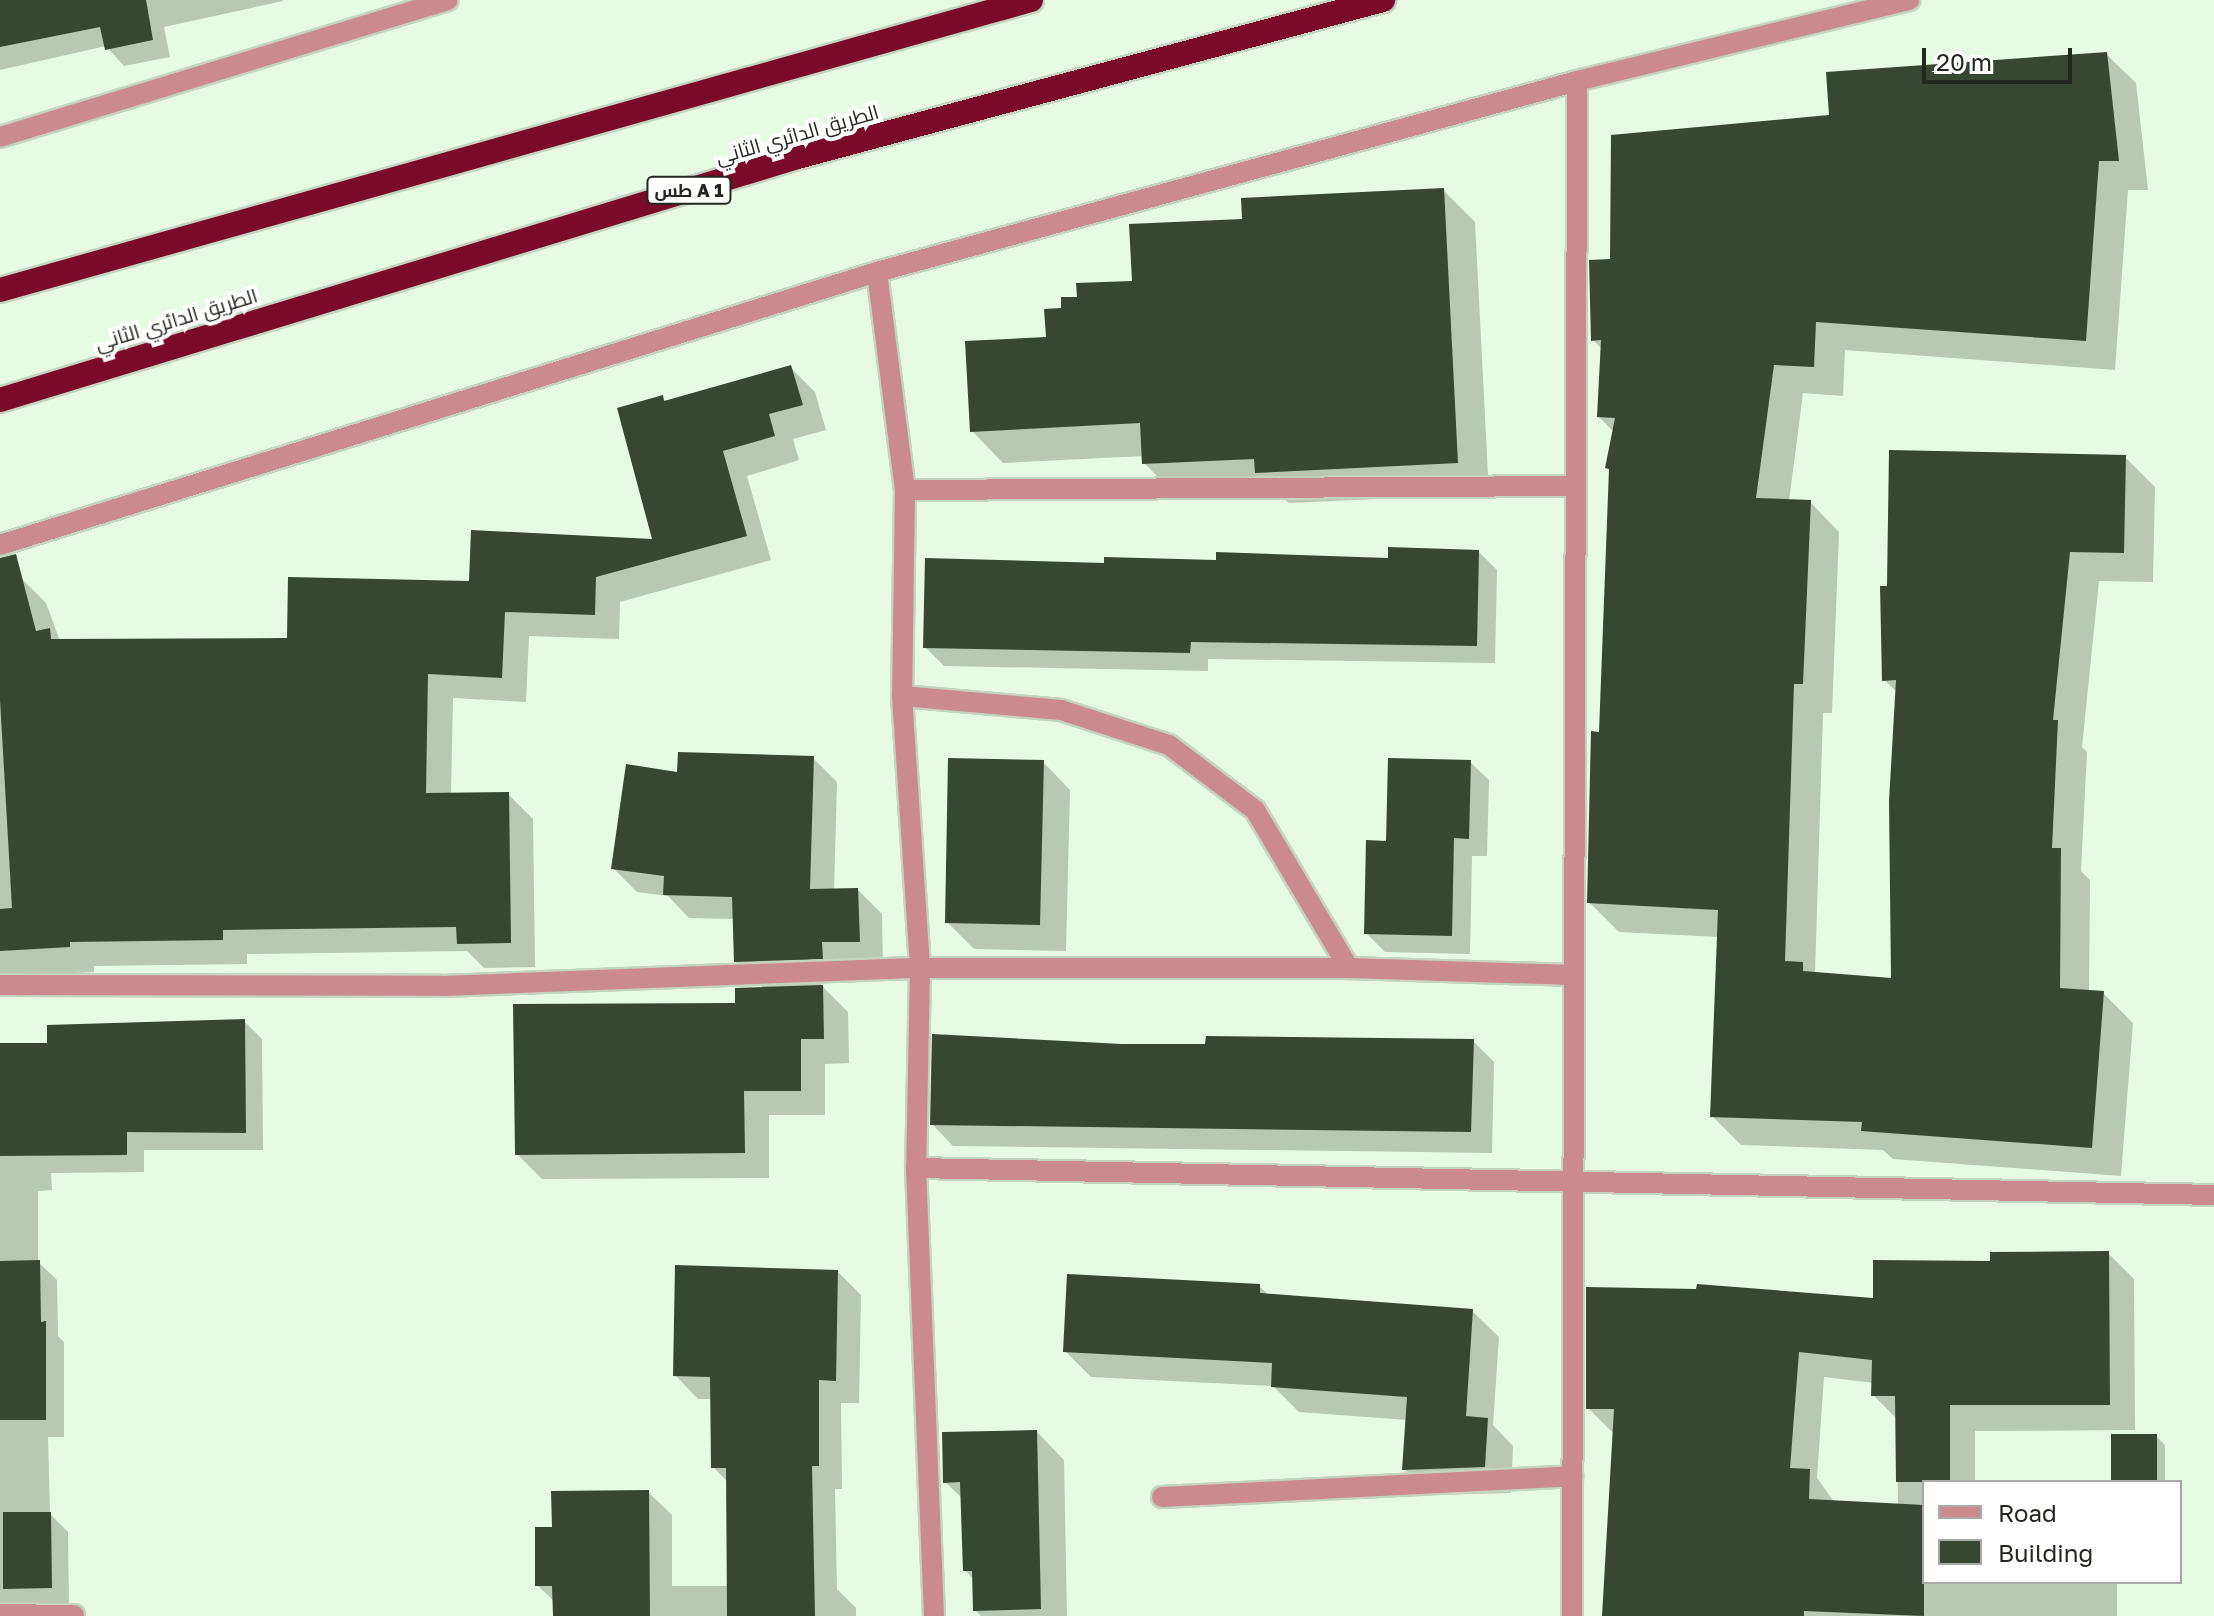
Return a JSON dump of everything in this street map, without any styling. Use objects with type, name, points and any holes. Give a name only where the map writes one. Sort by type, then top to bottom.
[{"type":"highway","points":[[0,290],[1031,0]]},
{"type":"highway","name":"الطريق الدائري الثاني","points":[[0,400],[794,158],[1383,0]]},
{"type":"street","points":[[0,137],[448,0]]},
{"type":"street","points":[[0,545],[877,272],[1577,81],[1909,0]]},
{"type":"street","points":[[1572,1616],[1577,81]]},
{"type":"street","points":[[877,272],[905,490],[902,696],[920,968],[916,1168],[934,1616]]},
{"type":"street","points":[[905,490],[1574,486]]},
{"type":"street","points":[[902,696],[1061,710],[1169,745],[1255,810],[1349,968]]},
{"type":"street","points":[[0,985],[443,986],[920,968],[1349,968],[1573,975]]},
{"type":"street","points":[[916,1168],[2214,1195]]},
{"type":"street","points":[[1162,1497],[1572,1476]]},
{"type":"street","points":[[0,1614],[74,1615]]},
{"type":"building","points":[[0,0],[146,0],[153,40],[105,50],[100,27],[0,47]]},
{"type":"building","points":[[2107,52],[2119,161],[2099,161],[2086,341],[1816,322],[1814,367],[1774,365],[1756,498],[1811,500],[1803,684],[1794,684],[1785,961],[1803,962],[1803,971],[1891,978],[1889,801],[1896,680],[1882,681],[1880,586],[1887,586],[1889,450],[2126,455],[2124,553],[2070,552],[2053,720],[2058,720],[2052,848],[2061,848],[2060,988],[2104,991],[2092,1148],[1861,1131],[1862,1122],[1710,1117],[1718,910],[1587,903],[1591,731],[1599,732],[1609,469],[1605,468],[1615,418],[1597,417],[1601,340],[1591,341],[1589,260],[1610,259],[1611,135],[1829,115],[1826,72]]},
{"type":"building","points":[[1444,188],[1458,463],[1255,473],[1254,459],[1142,464],[1140,423],[970,432],[965,341],[1046,337],[1044,309],[1061,308],[1061,297],[1077,297],[1076,283],[1132,281],[1129,224],[1242,219],[1241,198]]},
{"type":"building","points":[[791,365],[803,405],[769,414],[775,436],[723,451],[747,536],[596,577],[595,615],[505,612],[502,678],[428,674],[426,793],[509,792],[511,943],[457,944],[456,927],[223,930],[223,940],[70,942],[70,947],[0,951],[0,909],[12,908],[0,700],[0,558],[16,554],[36,631],[50,628],[51,639],[287,638],[288,577],[469,581],[471,530],[652,539],[617,408],[663,395],[664,401]]},
{"type":"building","points":[[1388,547],[1479,550],[1477,646],[1191,642],[1190,653],[923,648],[925,558],[1104,563],[1104,557],[1216,560],[1216,552],[1388,558]]},
{"type":"building","points":[[678,752],[814,756],[810,889],[858,888],[860,942],[822,942],[823,959],[734,962],[732,897],[663,895],[664,876],[611,869],[626,764],[677,772]]},
{"type":"building","points":[[948,758],[1044,760],[1040,925],[945,923]]},
{"type":"building","points":[[1388,758],[1471,760],[1469,839],[1454,838],[1452,936],[1364,934],[1366,840],[1386,841]]},
{"type":"building","points":[[823,985],[824,1039],[801,1039],[801,1091],[744,1091],[745,1153],[515,1155],[513,1004],[735,1003],[735,988]]},
{"type":"building","points":[[245,1019],[246,1133],[127,1132],[127,1155],[0,1156],[0,1043],[47,1043],[47,1025]]},
{"type":"building","points":[[932,1034],[1122,1044],[1205,1044],[1206,1036],[1474,1039],[1471,1132],[930,1125]]},
{"type":"building","points":[[2109,1251],[2110,1405],[1950,1405],[1950,1480],[1896,1482],[1895,1396],[1871,1396],[1872,1360],[1799,1352],[1790,1468],[1810,1469],[1809,1499],[1922,1505],[1924,1616],[1804,1611],[1804,1616],[1602,1616],[1614,1409],[1586,1409],[1586,1287],[1696,1289],[1697,1284],[1873,1298],[1873,1260],[1990,1261],[1990,1252]]},
{"type":"building","points":[[40,1260],[41,1322],[46,1321],[46,1420],[0,1420],[0,1261]]},
{"type":"building","points":[[675,1265],[838,1270],[836,1381],[819,1380],[819,1466],[812,1466],[815,1616],[727,1616],[726,1468],[711,1468],[710,1377],[673,1376]]},
{"type":"building","points":[[1067,1274],[1260,1284],[1260,1293],[1473,1309],[1466,1416],[1488,1418],[1485,1467],[1402,1470],[1407,1397],[1271,1387],[1272,1363],[1063,1352]]},
{"type":"building","points":[[1037,1430],[1041,1609],[973,1611],[972,1571],[963,1571],[960,1482],[943,1483],[942,1432]]},
{"type":"building","points":[[2111,1434],[2157,1434],[2157,1480],[2111,1480]]},
{"type":"building","points":[[649,1490],[650,1616],[553,1616],[552,1586],[535,1586],[535,1527],[552,1527],[551,1491]]},
{"type":"building","points":[[3,1512],[51,1512],[52,1588],[3,1589]]}]
